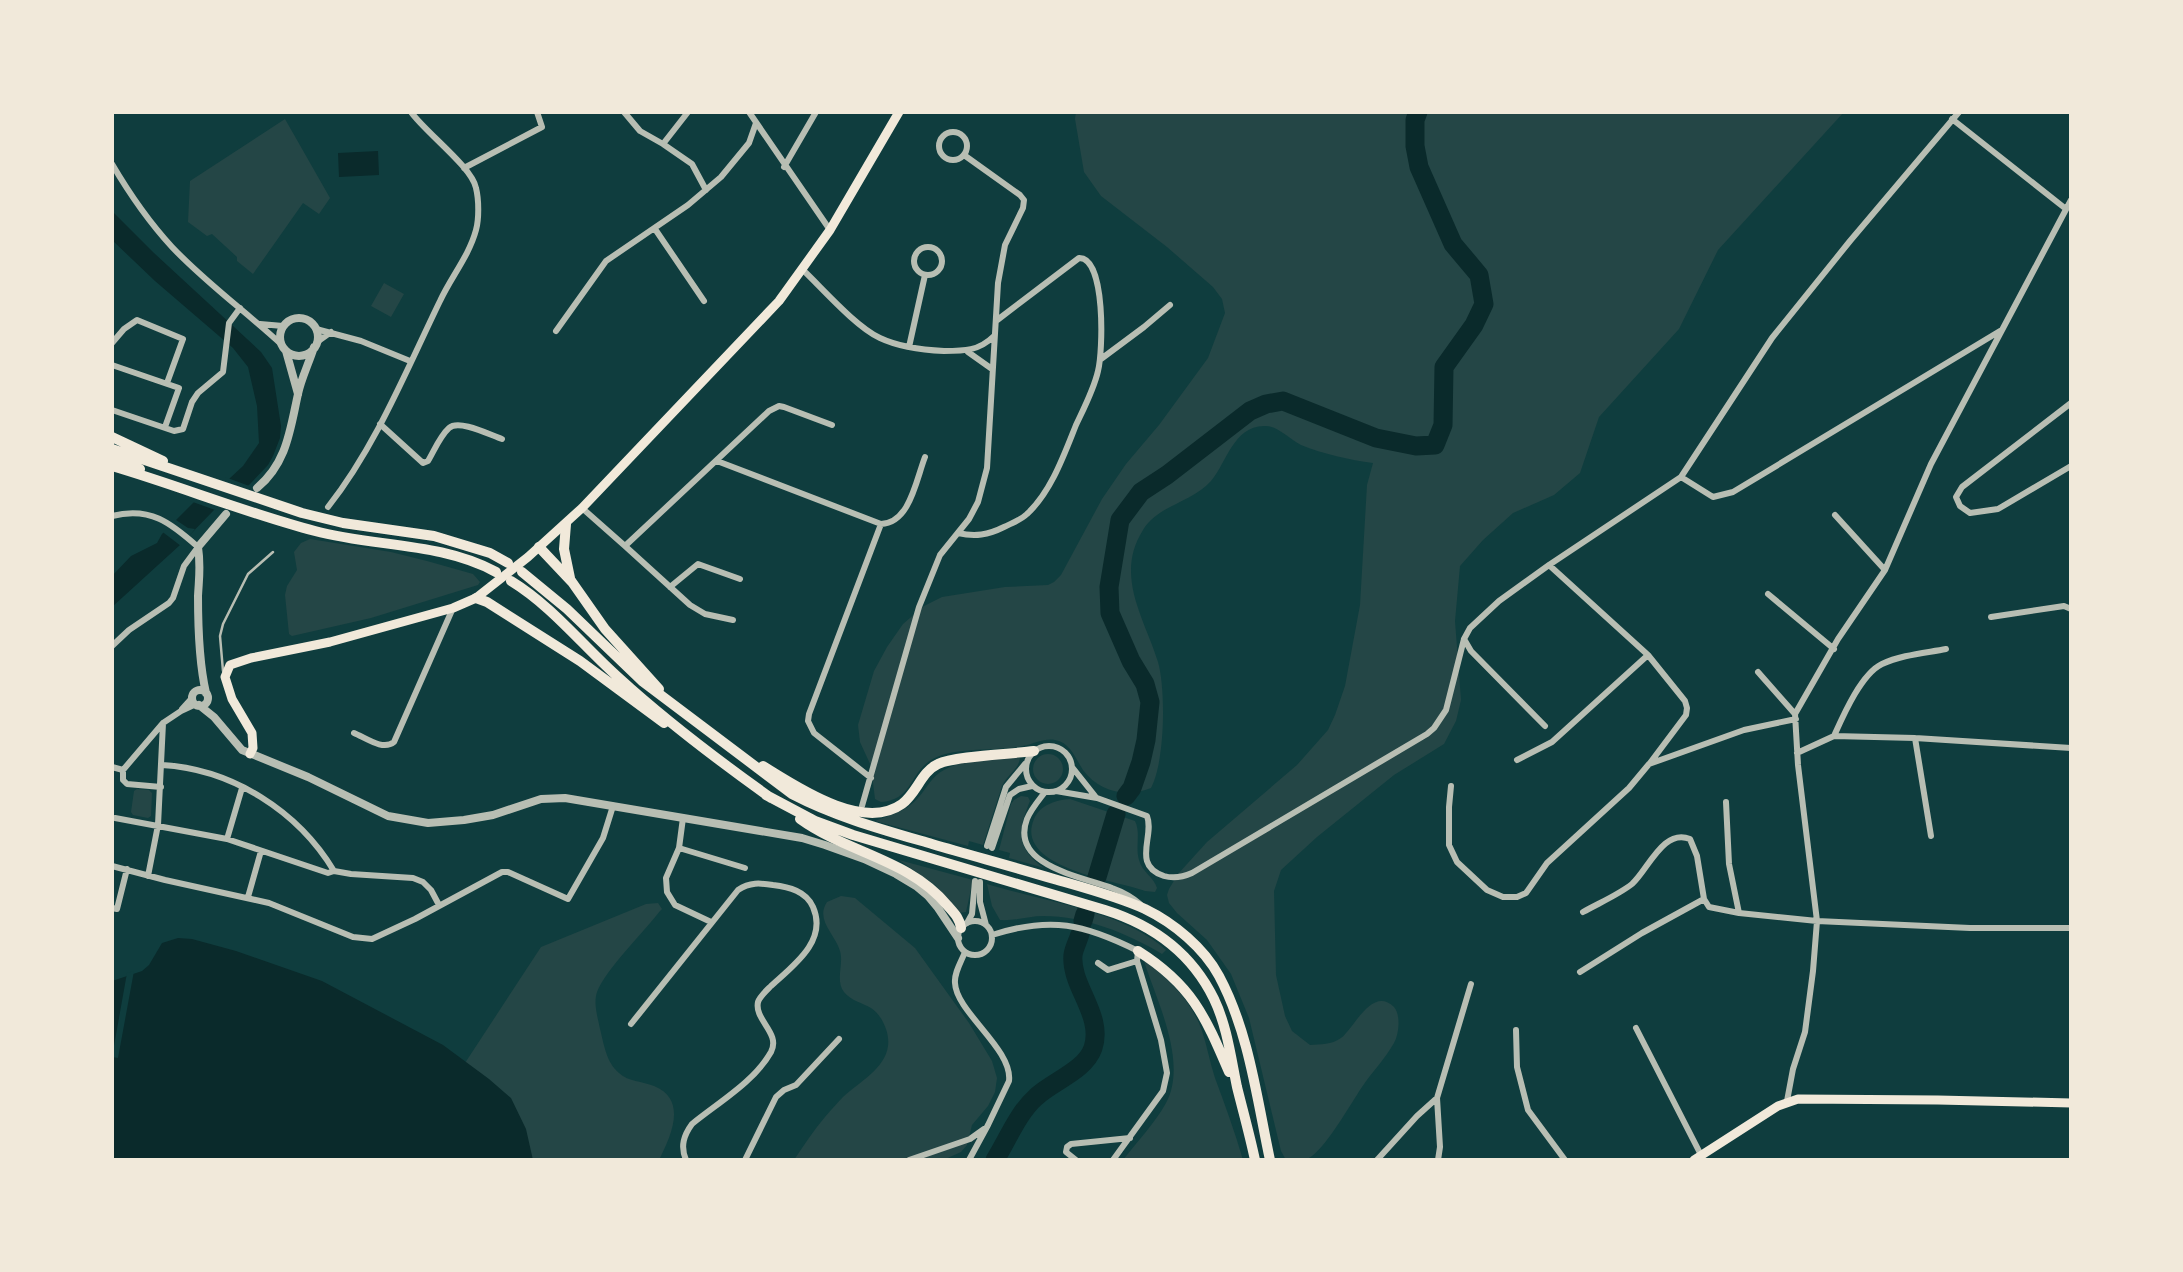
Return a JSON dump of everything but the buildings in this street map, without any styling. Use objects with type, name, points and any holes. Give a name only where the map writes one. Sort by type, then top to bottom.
[{"type":"main road","points":[[250,754],[253,748],[253,733],[232,698],[225,677],[230,665],[238,661],[330,642],[453,608],[476,598],[528,557],[582,508],[779,301],[830,230],[900,112]]},
{"type":"main road","points":[[112,438],[187,473]]},
{"type":"main road","points":[[112,449],[343,523],[434,536],[490,553],[508,563]]},
{"type":"main road","points":[[112,457],[178,486]]},
{"type":"main road","points":[[112,466],[243,510],[326,534],[438,552],[466,559],[496,572]]},
{"type":"main road","points":[[565,524],[564,549],[572,582]]},
{"type":"main road","points":[[539,547],[572,582],[605,629],[676,707]]},
{"type":"main road","points":[[522,572],[567,609],[642,681],[792,793],[820,808],[876,828],[1007,866],[1110,891],[1147,910],[1194,944],[1214,968],[1223,985],[1250,1061],[1270,1160]]},
{"type":"main road","points":[[511,581],[543,606],[626,684],[766,795],[814,828],[922,880],[937,892],[960,921],[962,929]]},
{"type":"main road","points":[[476,598],[487,602],[580,662],[652,715],[706,748]]},
{"type":"main road","points":[[719,739],[816,796],[847,808],[874,814],[900,806],[937,764],[1034,751]]},
{"type":"main road","points":[[766,795],[814,821],[853,835],[1105,909],[1130,918],[1157,933],[1179,951],[1198,973],[1214,999],[1224,1026],[1255,1160]]},
{"type":"main road","points":[[1137,956],[1167,971],[1192,999],[1205,1018],[1239,1095]]},
{"type":"main road","points":[[1698,1157],[1787,1101],[1827,1098],[2071,1103]]},
{"type":"street","points":[[328,507],[350,479],[380,424],[477,227],[476,185],[464,167],[411,112]]},
{"type":"street","points":[[464,167],[542,127],[537,112]]},
{"type":"street","points":[[624,112],[640,131],[692,164],[706,190]]},
{"type":"street","points":[[663,144],[688,112]]},
{"type":"street","points":[[749,112],[830,230]]},
{"type":"street","points":[[785,167],[816,112]]},
{"type":"street","points":[[1097,798],[1072,767],[1067,755],[1058,748],[1046,746],[1034,751],[1006,787],[989,847],[1010,795],[1019,789],[1032,786],[1045,792],[1056,791],[1097,798],[1149,817],[1145,855],[1153,871],[1170,877],[1183,877],[1420,740],[1434,728],[1446,710],[1464,639],[1470,628],[1499,601],[1549,565],[1682,477],[1772,338],[1959,112]]},
{"type":"street","points":[[1952,120],[2066,209]]},
{"type":"street","points":[[556,331],[606,261],[654,229],[721,177],[749,143],[756,123]]},
{"type":"street","points":[[956,131],[964,136],[968,145],[964,155],[953,160],[944,157],[939,144],[946,133],[956,131]]},
{"type":"street","points":[[862,806],[919,607],[940,555],[958,534],[978,502],[987,468],[998,284],[1005,245],[1023,208],[1024,200],[964,155]]},
{"type":"street","points":[[112,164],[141,208],[172,246],[284,348],[298,356],[304,355],[331,332]]},
{"type":"street","points":[[1787,1101],[1793,1069],[1805,1032],[1817,921],[1795,716],[1885,570],[1931,464],[2071,200]]},
{"type":"street","points":[[654,229],[704,302]]},
{"type":"street","points":[[930,246],[939,251],[942,264],[936,272],[925,275],[915,268],[913,259],[921,248],[930,246]]},
{"type":"street","points":[[958,534],[976,536],[995,532],[1020,520],[1029,513],[1048,486],[1065,452],[1098,374],[1101,359],[1102,332],[1095,274],[1089,261],[1079,258],[996,321]]},
{"type":"street","points":[[803,270],[851,316],[879,338],[934,351],[968,352],[994,336]]},
{"type":"street","points":[[909,347],[925,275]]},
{"type":"street","points":[[1101,359],[1170,304]]},
{"type":"street","points":[[112,410],[174,430],[183,429],[198,393],[223,372],[229,323],[240,308]]},
{"type":"street","points":[[298,394],[279,338],[283,326],[292,319],[308,321],[316,329],[360,341],[410,361]]},
{"type":"street","points":[[112,343],[124,329],[137,320],[183,340],[167,383]]},
{"type":"street","points":[[259,324],[283,326]]},
{"type":"street","points":[[257,494],[280,460],[291,433],[298,394],[315,345],[316,329]]},
{"type":"street","points":[[1682,477],[1713,496],[1733,492],[2001,330]]},
{"type":"street","points":[[968,352],[992,369]]},
{"type":"street","points":[[112,365],[179,388],[165,427]]},
{"type":"street","points":[[2071,403],[1962,487],[1956,497],[1960,506],[1970,513],[1998,509],[2071,466]]},
{"type":"street","points":[[625,546],[760,418],[779,406],[831,425]]},
{"type":"street","points":[[380,424],[423,463],[428,461],[448,428],[454,425],[463,425],[502,439]]},
{"type":"street","points":[[717,461],[881,523],[890,523],[897,520],[906,509],[925,457]]},
{"type":"street","points":[[582,508],[690,605],[705,614],[733,621]]},
{"type":"street","points":[[112,516],[145,513],[163,520],[198,547],[201,567],[198,596],[202,675],[200,698],[242,750],[250,754],[308,777],[388,816],[410,821],[464,820],[493,815],[552,797],[802,838],[864,859],[896,874],[928,896],[962,929]]},
{"type":"street","points":[[112,646],[129,630],[169,603],[184,566],[226,514]]},
{"type":"street","points":[[1835,515],[1885,570]]},
{"type":"street","points":[[871,778],[814,733],[808,721],[881,523]]},
{"type":"street","points":[[670,587],[698,564],[740,579]]},
{"type":"street","points":[[1451,786],[1450,845],[1457,862],[1487,890],[1503,897],[1517,897],[1526,893],[1547,863],[1629,788],[1686,715],[1685,701],[1648,655],[1549,565]]},
{"type":"street","points":[[1768,594],[1834,649]]},
{"type":"street","points":[[1992,617],[2064,606],[2071,609]]},
{"type":"street","points":[[354,733],[383,746],[394,742],[453,608]]},
{"type":"street","points":[[1464,639],[1471,651],[1545,726]]},
{"type":"street","points":[[1834,736],[1845,711],[1872,671],[1881,664],[1946,649]]},
{"type":"street","points":[[1517,760],[1552,742],[1648,655]]},
{"type":"street","points":[[1758,672],[1795,716]]},
{"type":"street","points":[[161,787],[127,784],[123,780],[122,770],[163,723],[200,698]]},
{"type":"street","points":[[1649,764],[1744,730],[1795,716]]},
{"type":"street","points":[[148,876],[158,825],[163,723]]},
{"type":"street","points":[[1797,753],[1834,736],[2071,748]]},
{"type":"street","points":[[1914,738],[1931,836]]},
{"type":"street","points":[[1026,763],[1027,776],[1032,786]]},
{"type":"street","points":[[162,765],[199,771],[242,788],[281,810],[303,832],[334,871]]},
{"type":"street","points":[[112,767],[122,770]]},
{"type":"street","points":[[1056,791],[1068,781],[1072,767]]},
{"type":"street","points":[[227,839],[242,788]]},
{"type":"street","points":[[1045,792],[1026,823],[1025,837],[1029,848],[1047,865],[1080,882]]},
{"type":"street","points":[[1726,802],[1729,864],[1739,913]]},
{"type":"street","points":[[112,866],[270,902],[359,939],[380,937],[502,872],[508,872],[568,899],[603,838],[613,806]]},
{"type":"street","points":[[115,818],[227,839],[328,873],[334,871],[412,878],[423,882],[439,905]]},
{"type":"street","points":[[683,818],[679,848],[666,878],[670,898],[675,905],[711,922]]},
{"type":"street","points":[[1583,912],[1630,885],[1660,848],[1680,837],[1690,839],[1704,899],[1709,907],[1817,921],[1970,928],[2071,928]]},
{"type":"street","points":[[679,848],[745,868]]},
{"type":"street","points":[[248,897],[261,851]]},
{"type":"street","points":[[115,908],[127,869]]},
{"type":"street","points":[[978,882],[980,902],[986,925],[992,935],[990,945],[984,953],[974,955],[965,952],[958,943],[971,914],[978,882]]},
{"type":"street","points":[[631,1024],[738,890],[752,883],[780,886],[805,895],[815,912],[816,937],[762,995],[758,1004],[772,1034],[773,1048],[760,1069],[692,1124],[683,1142],[686,1160]]},
{"type":"street","points":[[1580,972],[1642,933],[1704,899]]},
{"type":"street","points":[[962,929],[977,921],[986,925]]},
{"type":"street","points":[[992,935],[1037,924],[1072,926],[1098,932],[1137,956],[1161,1040],[1167,1073],[1163,1091],[1113,1160]]},
{"type":"street","points":[[965,952],[956,975],[957,991],[1009,1068],[1009,1081],[969,1160]]},
{"type":"street","points":[[1098,963],[1108,970],[1137,956]]},
{"type":"street","points":[[1438,1160],[1440,1147],[1437,1098],[1471,984]]},
{"type":"street","points":[[1636,1028],[1698,1157]]},
{"type":"street","points":[[1516,1030],[1517,1067],[1528,1110],[1565,1160]]},
{"type":"street","points":[[745,1160],[776,1097],[796,1085],[839,1039]]},
{"type":"street","points":[[1377,1160],[1437,1098]]},
{"type":"street","points":[[909,1160],[970,1139],[988,1125]]},
{"type":"street","points":[[1076,1160],[1066,1152],[1071,1144],[1130,1139]]},
{"type":"lane","points":[[225,677],[219,636],[223,624],[247,574],[272,552]]},
{"type":"shaded area","points":[[1076,112],[1844,112],[1718,250],[1679,329],[1599,417],[1580,473],[1554,495],[1513,513],[1483,540],[1460,566],[1455,621],[1461,700],[1456,721],[1444,744],[1394,775],[1281,870],[1274,891],[1276,975],[1285,1016],[1292,1031],[1310,1045],[1333,1042],[1341,1038],[1364,1011],[1378,1001],[1394,1007],[1398,1020],[1396,1039],[1387,1055],[1366,1081],[1325,1143],[1312,1156],[1303,1160],[1286,1160],[1281,1151],[1249,1018],[1231,974],[1207,940],[1177,913],[1169,903],[1167,895],[1178,874],[1207,842],[1297,765],[1328,730],[1345,686],[1360,605],[1367,485],[1373,463],[1309,448],[1269,426],[1253,428],[1238,439],[1211,481],[1157,515],[1143,530],[1131,564],[1132,581],[1161,674],[1163,707],[1159,761],[1151,788],[1123,792],[1105,788],[1090,778],[1065,744],[1043,740],[1012,748],[961,751],[938,757],[922,768],[898,797],[881,802],[875,799],[871,766],[860,742],[858,725],[874,671],[903,624],[924,606],[942,597],[1005,587],[1048,585],[1061,575],[1102,499],[1208,358],[1225,313],[1222,299],[1213,287],[1101,196],[1084,172]]},
{"type":"shaded area","points":[[285,119],[330,198],[319,214],[303,203],[253,274],[212,234],[207,236],[188,222],[190,181]]},
{"type":"shaded area","points":[[378,151],[379,175],[339,177],[338,153]]},
{"type":"shaded area","points":[[112,211],[261,352],[272,368],[281,426],[280,438],[268,465],[249,485],[214,510],[112,607],[112,576],[131,556],[157,543],[162,534],[194,502],[229,479],[243,466],[259,443],[257,406],[248,367],[233,348],[112,240]]},
{"type":"shaded area","points":[[384,283],[404,294],[391,317],[371,306]]},
{"type":"shaded area","points":[[310,539],[391,552],[427,561],[473,574],[480,582],[478,585],[371,618],[292,636],[289,634],[285,595],[297,570],[294,552],[301,543]]},
{"type":"shaded area","points":[[1048,754],[1059,758],[1063,769],[1059,780],[1048,784],[1037,780],[1033,769],[1037,758]]},
{"type":"shaded area","points":[[1020,758],[1019,762],[1002,786],[983,845],[969,841],[968,846],[875,821],[909,806],[936,776],[952,766]]},
{"type":"shaded area","points":[[149,790],[152,793],[151,816],[148,818],[133,815],[131,812],[134,791]]},
{"type":"shaded area","points":[[1021,796],[1028,797],[1030,801],[1023,821],[1024,846],[1044,868],[1009,858],[1010,853],[999,850],[1011,804]]},
{"type":"shaded area","points":[[1070,799],[1135,821],[1139,860],[1157,888],[1155,892],[1072,870],[1053,861],[1039,850],[1032,836],[1037,814],[1049,804]]},
{"type":"shaded area","points":[[899,860],[973,880],[966,912],[959,913],[935,885]]},
{"type":"shaded area","points":[[987,884],[1105,916],[1148,937],[1166,950],[1162,954],[1120,933],[1074,919],[1043,916],[1000,920],[992,906]]},
{"type":"shaded area","points":[[841,896],[855,898],[915,948],[969,1023],[992,1061],[997,1078],[995,1092],[988,1106],[972,1125],[967,1145],[961,1152],[943,1160],[794,1160],[836,1104],[882,1062],[888,1046],[886,1030],[879,1015],[850,998],[841,987],[840,951],[823,915],[827,902]]},
{"type":"shaded area","points":[[658,903],[662,909],[608,973],[597,992],[596,1001],[604,1047],[615,1069],[627,1078],[654,1086],[671,1100],[674,1109],[672,1130],[659,1160],[532,1160],[465,1063],[541,947],[646,904]]},
{"type":"shaded area","points":[[178,938],[236,951],[322,981],[443,1045],[511,1098],[526,1129],[533,1160],[112,1160],[112,981],[142,971],[149,965],[162,943]]},
{"type":"shaded area","points":[[1144,961],[1179,992],[1198,1020],[1243,1160],[1123,1160],[1166,1103],[1172,1087],[1174,1069],[1168,1032]]},
{"type":"pier","points":[[225,477],[252,487],[218,511],[190,501]]},
{"type":"pier","points":[[173,518],[188,528],[195,529],[181,546],[160,530]]},
{"type":"pier","points":[[134,971],[118,1058],[112,1057],[127,973]]},
{"type":"waterway","points":[[1126,796],[1132,788],[1141,762],[1150,702],[1145,684],[1131,661],[1110,613],[1109,587],[1120,520],[1141,492],[1250,411],[1283,401],[1376,438],[1416,446],[1435,445],[1443,425],[1444,367],[1474,325],[1484,304],[1479,275],[1453,244],[1419,167],[1415,146],[1415,120],[1418,112]]},
{"type":"waterway","points":[[1097,877],[1116,814]]},
{"type":"waterway","points":[[1083,921],[1085,914]]},
{"type":"waterway","points":[[995,1160],[1030,1103],[1083,1063],[1093,1048],[1094,1024],[1073,967],[1074,952],[1080,934]]}]
